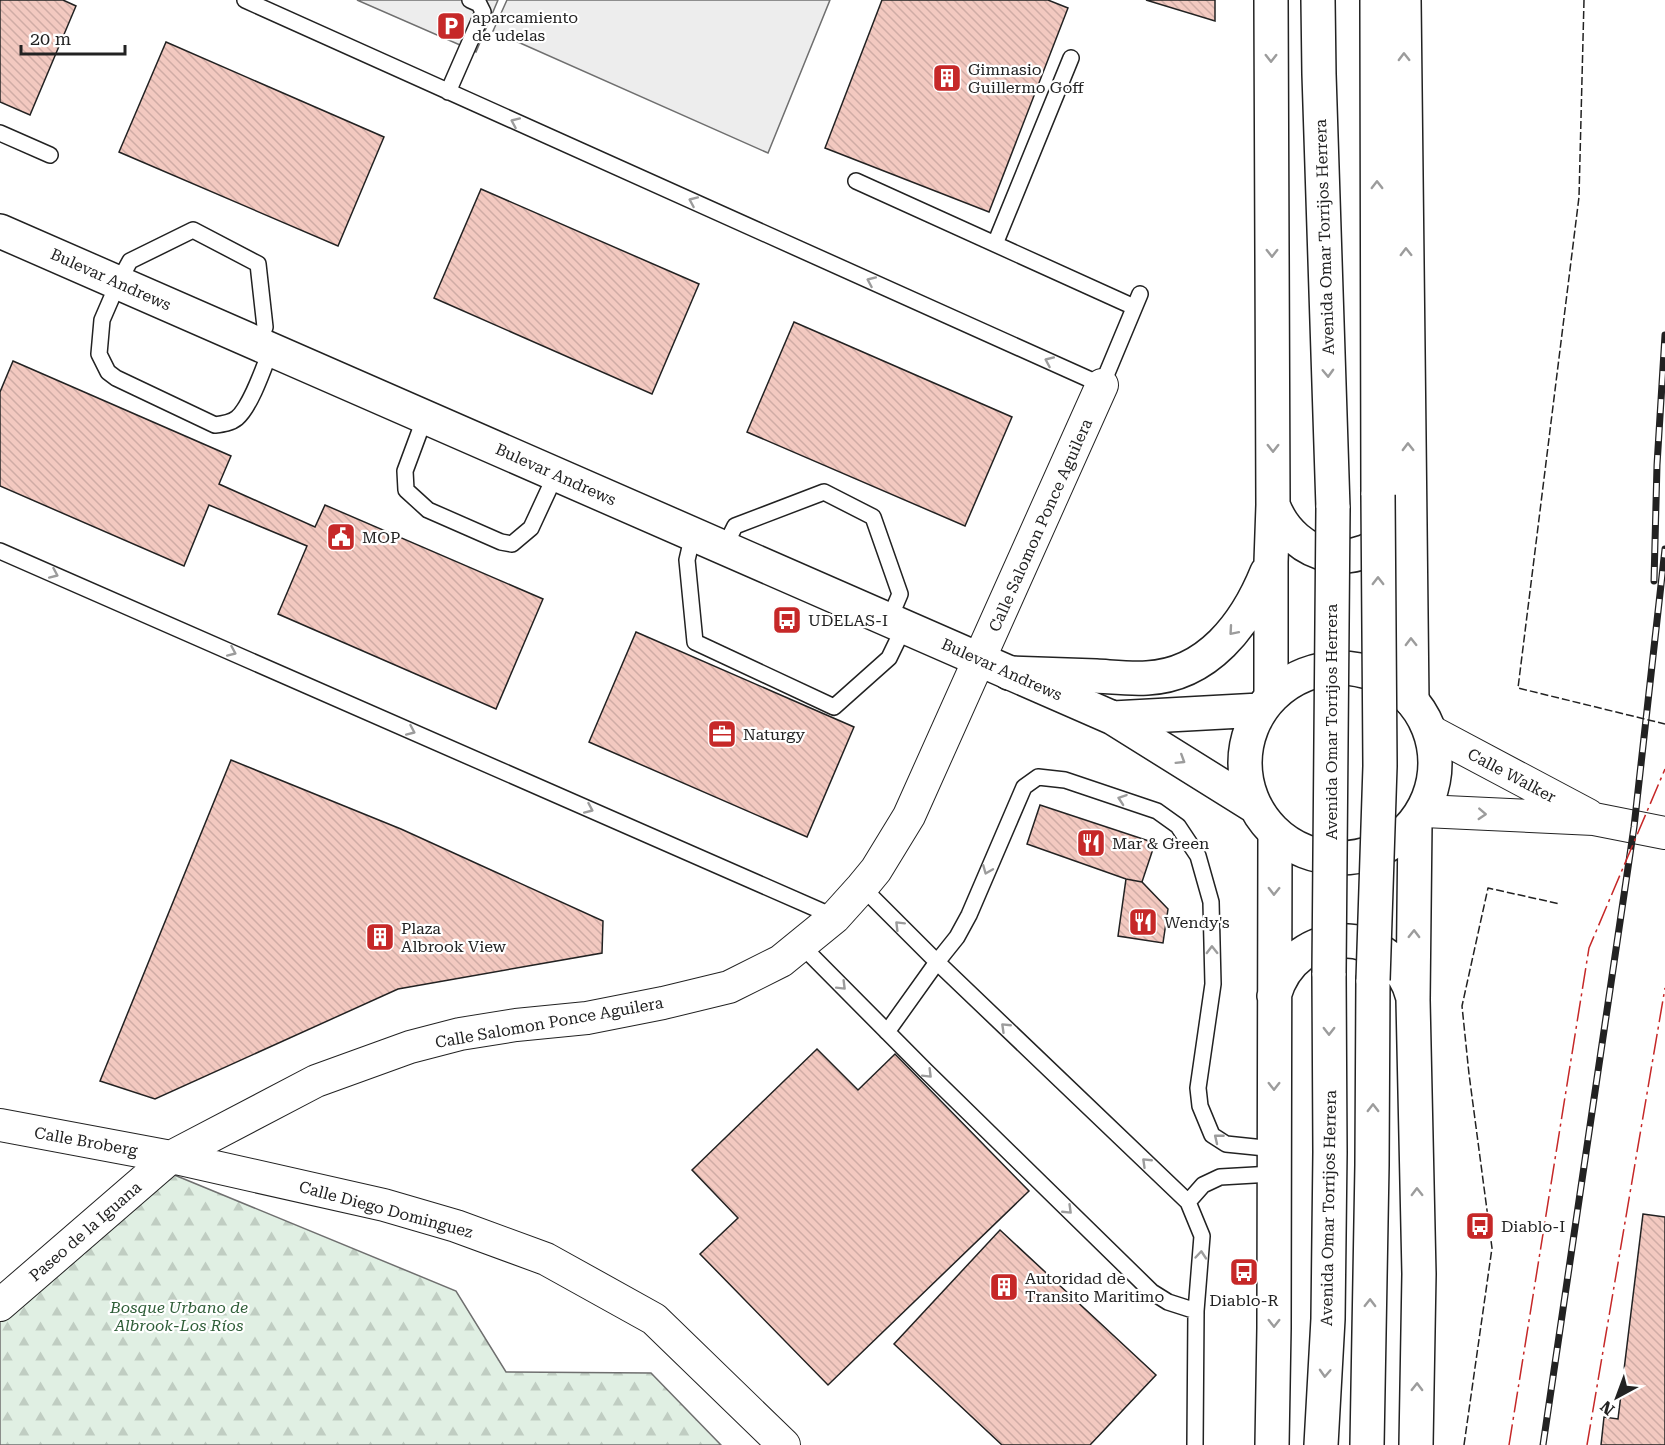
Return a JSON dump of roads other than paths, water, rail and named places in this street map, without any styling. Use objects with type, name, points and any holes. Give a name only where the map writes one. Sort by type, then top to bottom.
[{"type":"main road","points":[[1266,704],[1273,505],[1271,0]]},
{"type":"main road","name":"Avenida Omar Torrijos Herrera","points":[[1318,0],[1333,508],[1328,1319],[1321,1445]]},
{"type":"main road","points":[[1377,0],[1393,497],[1412,701]]},
{"type":"main road","points":[[1367,1445],[1372,1165],[1372,980],[1393,497],[1404,0]]},
{"type":"main road","name":"Bulevar Andrews","points":[[0,231],[1113,718],[1254,806]]},
{"type":"main road","points":[[1273,505],[1286,529],[1306,547],[1318,552],[1344,556],[1370,549],[1391,534],[1405,511],[1393,497]]},
{"type":"main road","points":[[994,666],[1147,678],[1174,673],[1211,653],[1239,625],[1256,599],[1271,562]]},
{"type":"main road","points":[[1340,668],[1365,671],[1380,677],[1412,701],[1430,731],[1435,766],[1432,790],[1419,817],[1392,843],[1363,856],[1331,858],[1301,850],[1275,833],[1262,819],[1254,806],[1246,779],[1245,756],[1249,733],[1266,704],[1282,687],[1314,671],[1340,668]]},
{"type":"main road","name":"Bulevar Andrews","points":[[1113,718],[1266,704]]},
{"type":"main road","points":[[1416,1445],[1419,1274],[1413,1000],[1419,817]]},
{"type":"main road","points":[[1272,1445],[1275,833]]},
{"type":"main road","points":[[1273,999],[1284,972],[1303,952],[1329,941],[1344,940],[1358,942],[1384,953],[1403,974],[1410,986],[1413,1000]]},
{"type":"street","name":"Calle Salomon Ponce Aguilera","points":[[171,1157],[316,1081],[400,1050],[460,1034],[516,1025],[587,1018],[729,987],[780,961],[835,917],[876,870],[994,666],[1102,385]]},
{"type":"street","name":"Calle Walker","points":[[1430,731],[1594,819]]},
{"type":"street","name":"Calle Walker","points":[[1419,817],[1594,819],[1665,833]]},
{"type":"street","name":"Calle Broberg","points":[[0,1125],[171,1157]]},
{"type":"street","name":"Paseo de la Iguana","points":[[0,1305],[171,1157]]},
{"type":"street","name":"Calle Diego Dominguez","points":[[171,1157],[384,1205],[456,1226],[546,1259],[654,1319],[784,1445]]},
{"type":"lane","points":[[245,0],[1102,385],[1137,301],[995,244],[856,181]]},
{"type":"lane","points":[[448,92],[483,12],[479,4],[470,0]]},
{"type":"lane","points":[[995,244],[1071,58]]},
{"type":"lane","points":[[0,133],[50,155]]},
{"type":"lane","points":[[193,230],[258,264],[265,347],[245,409],[237,419],[215,425],[116,378],[108,372],[99,354],[102,320],[130,261],[193,230]]},
{"type":"lane","points":[[425,417],[405,471],[406,490],[428,510],[501,542],[512,544],[531,528],[556,474]]},
{"type":"lane","points":[[693,534],[687,560],[695,642],[834,707],[889,658],[897,623],[900,594],[873,517],[824,492],[735,526],[724,548]]},
{"type":"lane","points":[[0,551],[835,917]]},
{"type":"lane","points":[[887,1032],[957,937],[969,915],[1024,787],[1038,777],[1065,780],[1157,810],[1178,826],[1198,856],[1211,902],[1213,984],[1198,1088],[1202,1114],[1212,1135],[1226,1144],[1274,1162]]},
{"type":"lane","points":[[862,887],[937,962],[1188,1202],[1202,1236],[1196,1311],[1196,1445]]},
{"type":"lane","points":[[801,945],[1152,1292],[1168,1302],[1196,1311]]},
{"type":"lane","points":[[1188,1202],[1203,1185],[1220,1177],[1274,1162]]},
{"type":"railway","points":[[1654,581],[1657,465],[1665,335]]},
{"type":"railway","points":[[1543,1445],[1634,827],[1665,549]]},
{"type":"place","name":"aparcamiento de udelas","points":[[451,26]]},
{"type":"place","name":"Gimnasio Guillermo Goff","points":[[947,78]]},
{"type":"place","name":"MOP","points":[[341,537]]},
{"type":"place","name":"UDELAS-I","points":[[787,620]]},
{"type":"place","name":"Naturgy","points":[[722,734]]},
{"type":"place","name":"Mar & Green","points":[[1091,843]]},
{"type":"place","name":"Wendy's","points":[[1143,922]]},
{"type":"place","name":"Plaza Albrook View","points":[[380,937]]},
{"type":"place","name":"Diablo-I","points":[[1480,1226]]},
{"type":"place","name":"Diablo-R","points":[[1244,1272]]},
{"type":"place","name":"Autoridad de Transito Maritimo","points":[[1004,1287]]},
{"type":"park label","name":"Bosque Urbano de Albrook-Los Ríos","points":[[179,1316]]}]
